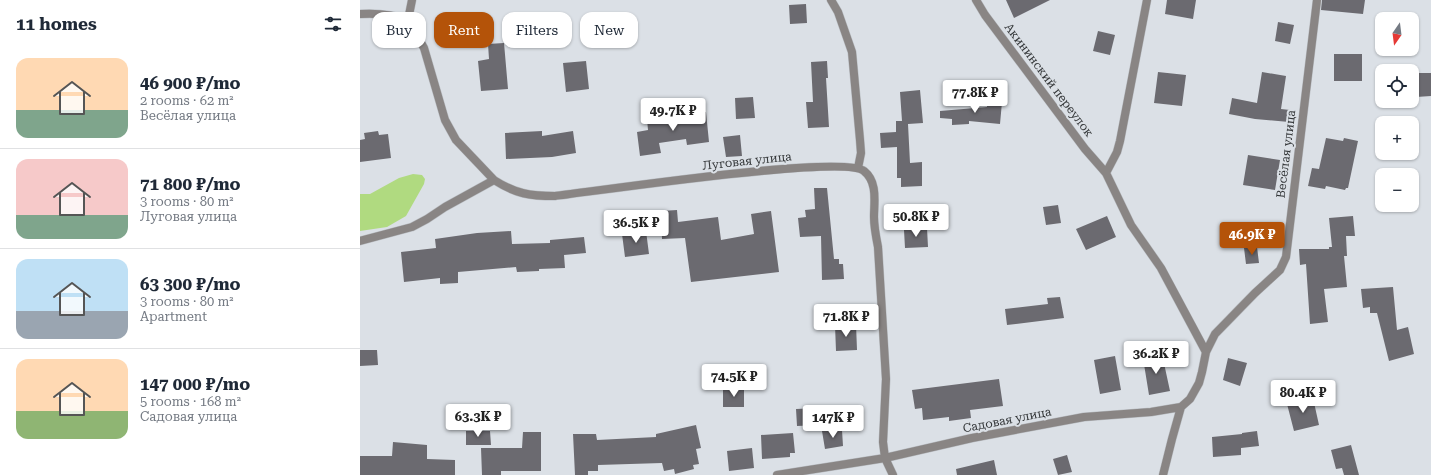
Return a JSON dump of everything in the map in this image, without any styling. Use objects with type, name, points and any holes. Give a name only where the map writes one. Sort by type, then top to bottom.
[{"type":"street","points":[[410,12],[412,0]]},
{"type":"street","points":[[832,0],[852,52],[861,153],[858,168],[869,176],[873,187],[874,222],[878,247],[886,379],[883,442],[885,458],[893,475]]},
{"type":"street","name":"Акининский переулок","points":[[976,0],[985,15],[1106,174],[1131,225],[1161,268],[1206,352]]},
{"type":"street","points":[[1106,174],[1117,152],[1120,141],[1147,0]]},
{"type":"street","name":"Весёлая улица","points":[[1206,352],[1215,334],[1280,270],[1286,257],[1317,0]]},
{"type":"street","points":[[360,14],[372,14]]},
{"type":"street","name":"Луговая улица","points":[[424,48],[445,120],[456,140],[494,180],[507,189],[536,196],[556,196],[695,178],[797,168],[846,166],[858,168]]},
{"type":"street","points":[[360,241],[412,227],[494,180]]},
{"type":"street","points":[[1163,475],[1181,407],[1190,399],[1199,383],[1206,352]]},
{"type":"street","name":"Садовая улица","points":[[777,475],[885,458],[972,438],[1084,417],[1151,412],[1181,407]]},
{"type":"green space","points":[[413,174],[422,175],[425,179],[424,184],[406,216],[387,227],[360,231],[360,194],[370,194],[399,178]]},
{"type":"building","points":[[1006,0],[1050,0],[1014,18]]},
{"type":"building","points":[[1167,0],[1196,0],[1193,19],[1165,14]]},
{"type":"building","points":[[1322,0],[1365,0],[1363,14],[1321,10]]},
{"type":"building","points":[[806,4],[807,23],[790,24],[789,5]]},
{"type":"building","points":[[1278,22],[1294,25],[1290,44],[1275,41]]},
{"type":"building","points":[[1098,31],[1115,35],[1110,55],[1093,51]]},
{"type":"building","points":[[502,43],[502,48],[504,48],[508,89],[481,91],[478,61],[489,59],[488,48],[494,48],[494,44]]},
{"type":"building","points":[[1334,54],[1362,54],[1362,81],[1334,81]]},
{"type":"building","points":[[586,61],[589,89],[566,92],[563,63]]},
{"type":"building","points":[[827,61],[828,78],[826,78],[829,127],[808,128],[806,102],[813,102],[811,62]]},
{"type":"building","points":[[1158,72],[1186,75],[1182,106],[1154,103]]},
{"type":"building","points":[[1262,72],[1286,76],[1281,109],[1290,110],[1289,122],[1255,119],[1229,114],[1232,98],[1257,103]]},
{"type":"building","points":[[1419,73],[1431,73],[1431,96],[1419,97]]},
{"type":"building","points":[[920,90],[923,123],[908,124],[910,163],[922,162],[922,186],[901,187],[901,178],[897,178],[897,147],[881,148],[880,133],[896,132],[896,121],[902,121],[900,92]]},
{"type":"building","points":[[753,97],[755,118],[736,119],[735,98]]},
{"type":"building","points":[[987,100],[1002,102],[1000,124],[969,121],[969,124],[952,125],[952,119],[940,118],[940,111],[987,107]]},
{"type":"building","points":[[706,112],[709,142],[687,145],[686,139],[659,143],[661,153],[640,156],[637,132],[648,130],[647,119]]},
{"type":"building","points":[[378,131],[379,135],[388,134],[391,158],[360,162],[360,140],[365,139],[364,133]]},
{"type":"building","points":[[542,131],[542,136],[573,131],[576,153],[552,157],[506,159],[505,133]]},
{"type":"building","points":[[740,135],[742,156],[726,157],[723,137]]},
{"type":"building","points":[[1326,138],[1343,141],[1344,138],[1358,141],[1348,188],[1345,190],[1326,186],[1325,189],[1308,186],[1312,168],[1319,169]]},
{"type":"building","points":[[1248,155],[1280,160],[1275,190],[1243,185]]},
{"type":"building","points":[[814,188],[827,188],[834,259],[839,259],[839,264],[843,264],[844,279],[822,280],[821,236],[800,237],[798,218],[806,217],[805,210],[815,209]]},
{"type":"building","points":[[1058,205],[1061,223],[1046,225],[1043,207]]},
{"type":"building","points":[[677,210],[678,222],[718,217],[721,240],[754,234],[751,214],[771,211],[779,272],[691,282],[685,238],[662,239],[661,211]]},
{"type":"building","points":[[1107,216],[1116,237],[1086,250],[1076,229]]},
{"type":"building","points":[[1353,216],[1355,236],[1346,236],[1347,256],[1344,256],[1347,287],[1324,289],[1328,322],[1310,324],[1306,264],[1300,265],[1299,249],[1329,249],[1329,247],[1332,247],[1329,218]]},
{"type":"building","points":[[927,228],[928,247],[905,248],[904,230]]},
{"type":"building","points":[[511,231],[512,244],[550,243],[550,240],[584,237],[586,253],[564,255],[565,268],[517,272],[516,267],[458,272],[458,283],[440,284],[440,278],[404,282],[401,252],[436,248],[435,239],[477,233]]},
{"type":"building","points":[[646,231],[649,254],[625,257],[622,234]]},
{"type":"building","points":[[1257,247],[1259,263],[1246,264],[1244,248]]},
{"type":"building","points":[[1393,287],[1397,330],[1408,327],[1414,354],[1389,361],[1377,313],[1370,313],[1370,307],[1363,308],[1361,289]]},
{"type":"building","points":[[1060,297],[1064,318],[1007,325],[1005,309],[1048,304],[1047,298]]},
{"type":"building","points":[[856,324],[857,350],[836,351],[835,325]]},
{"type":"building","points":[[360,350],[377,350],[378,365],[360,366]]},
{"type":"building","points":[[1162,354],[1170,391],[1149,395],[1143,358]]},
{"type":"building","points":[[1115,356],[1121,390],[1100,394],[1094,360]]},
{"type":"building","points":[[1228,358],[1247,363],[1240,386],[1223,380]]},
{"type":"building","points":[[999,379],[1003,406],[970,410],[971,418],[949,421],[949,417],[923,420],[922,408],[915,409],[912,390]]},
{"type":"building","points":[[723,389],[744,389],[744,407],[723,407]]},
{"type":"building","points":[[1313,398],[1319,425],[1294,431],[1287,404]]},
{"type":"building","points":[[819,408],[820,425],[797,426],[796,409]]},
{"type":"building","points":[[696,425],[701,448],[696,449],[699,464],[693,465],[694,469],[675,474],[674,469],[664,471],[662,463],[598,465],[598,471],[588,471],[588,475],[575,475],[573,434],[596,434],[597,440],[656,437],[656,434]]},
{"type":"building","points":[[842,430],[843,446],[825,449],[822,431]]},
{"type":"building","points":[[466,431],[490,431],[491,445],[466,445]]},
{"type":"building","points":[[1257,431],[1259,446],[1241,448],[1241,455],[1213,457],[1212,437]]},
{"type":"building","points":[[523,432],[541,432],[541,471],[501,471],[501,475],[482,475],[481,448],[522,448]]},
{"type":"building","points":[[793,433],[795,453],[790,453],[790,457],[762,459],[761,435]]},
{"type":"building","points":[[393,442],[427,445],[427,459],[455,460],[455,475],[360,475],[360,456],[392,456]]},
{"type":"building","points":[[1351,445],[1359,475],[1344,475],[1342,468],[1336,469],[1331,450]]},
{"type":"building","points":[[752,448],[754,468],[729,471],[727,451]]},
{"type":"building","points":[[1067,455],[1072,472],[1058,475],[1053,459]]},
{"type":"building","points":[[994,460],[997,475],[957,475],[956,469]]}]
